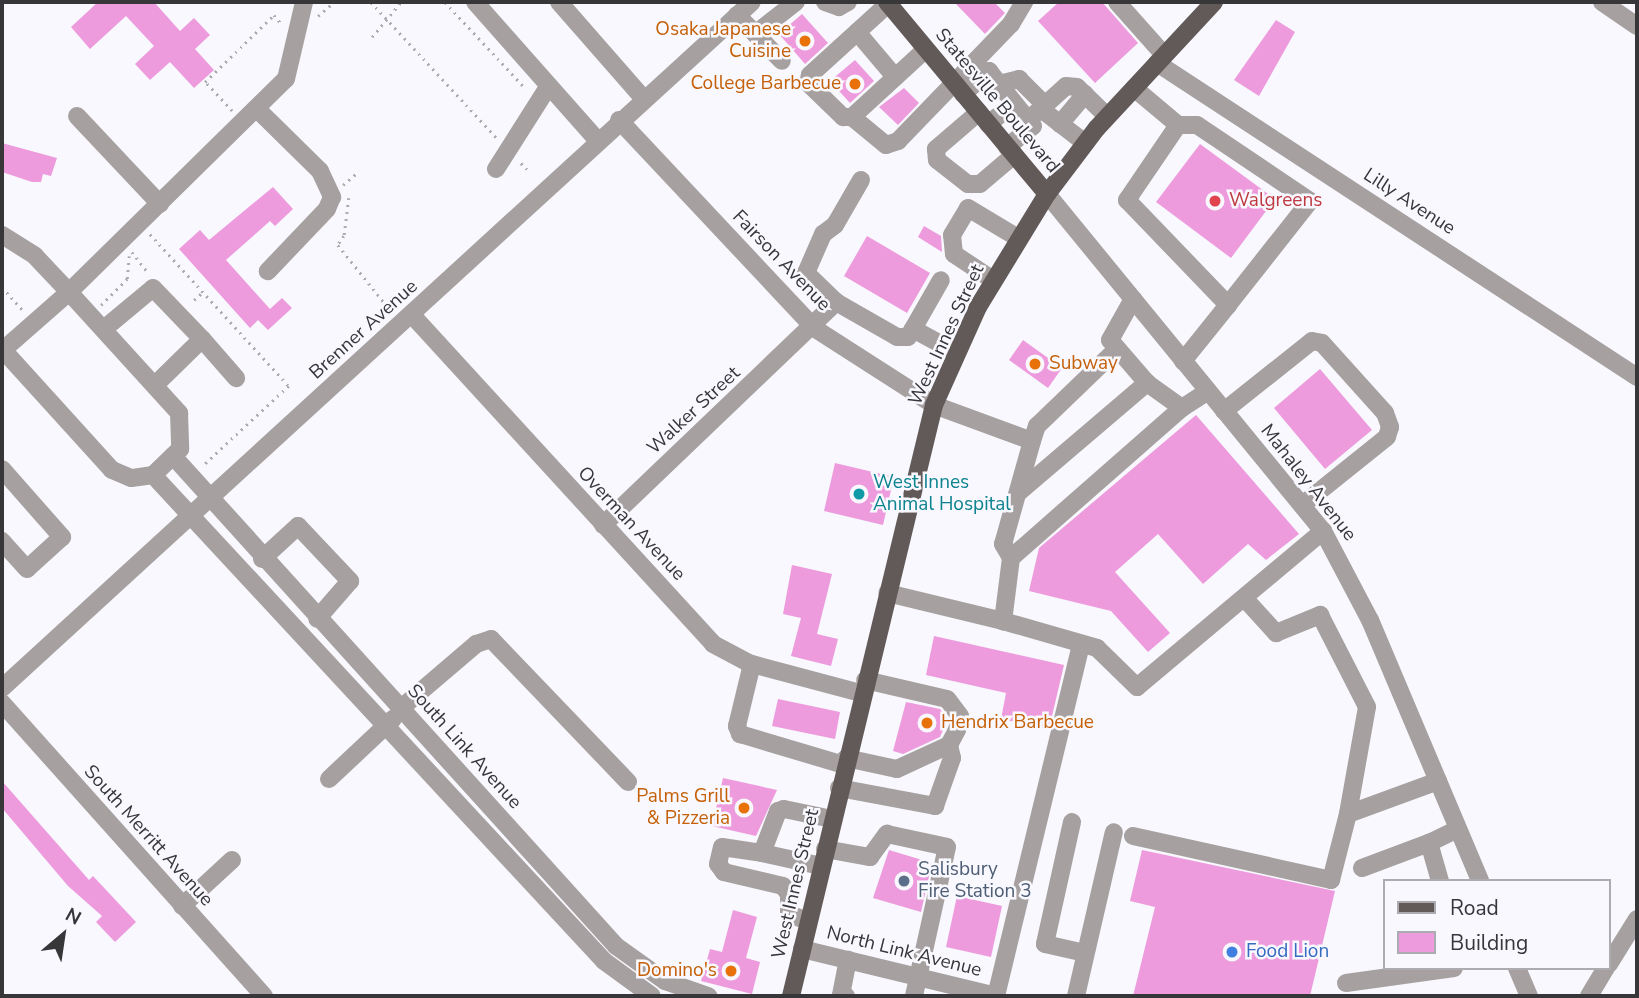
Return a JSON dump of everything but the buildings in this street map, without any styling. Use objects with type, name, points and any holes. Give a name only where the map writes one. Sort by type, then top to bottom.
[{"type":"main road","name":"West Innes Street","points":[[791,996],[863,686],[934,405],[993,280],[1047,194],[1107,116],[1214,2]]},
{"type":"main road","name":"Statesville Boulevard","points":[[888,3],[1047,194]]},
{"type":"street","points":[[2,235],[35,256],[69,292],[105,328],[156,384],[179,414],[182,432],[173,456],[153,475],[131,478],[113,470],[2,350],[69,292],[258,110],[286,79],[304,2]]},
{"type":"street","points":[[475,2],[598,141]]},
{"type":"street","points":[[559,2],[644,99]]},
{"type":"street","name":"Brenner Avenue","points":[[2,688],[208,500],[403,315],[752,2]]},
{"type":"street","points":[[755,34],[796,2]]},
{"type":"street","points":[[825,2],[839,8],[848,2]]},
{"type":"street","points":[[959,88],[1024,2]]},
{"type":"street","name":"Lilly Avenue","points":[[1117,2],[1161,59],[1637,377]]},
{"type":"street","points":[[1602,2],[1637,26]]},
{"type":"street","points":[[888,3],[810,75],[808,83],[843,117],[852,117],[886,145],[898,141],[959,88],[989,71],[1014,104],[1038,111],[1085,143]]},
{"type":"street","points":[[737,15],[782,61]]},
{"type":"street","points":[[857,32],[895,77]]},
{"type":"street","points":[[852,117],[926,49]]},
{"type":"street","points":[[999,84],[1019,79],[1038,111]]},
{"type":"street","points":[[993,280],[954,254],[952,234],[980,184],[1033,126],[1038,111],[1066,86],[1085,94],[1107,116]]},
{"type":"street","points":[[496,169],[541,106],[548,87]]},
{"type":"street","points":[[1134,88],[1178,125],[1197,125],[1310,201],[1183,361]]},
{"type":"street","points":[[1060,124],[1085,94]]},
{"type":"street","points":[[980,184],[968,184],[937,160],[936,149],[984,118],[1014,104]]},
{"type":"street","points":[[258,110],[320,171],[332,197],[327,209],[268,271]]},
{"type":"street","points":[[77,116],[160,204]]},
{"type":"street","name":"Fairson Avenue","points":[[619,120],[814,328],[934,405],[1032,441]]},
{"type":"street","points":[[1178,125],[1127,200],[1228,305]]},
{"type":"street","points":[[860,180],[835,225],[823,234],[806,273],[836,302],[897,337],[908,337],[941,280]]},
{"type":"street","name":"Mahaley Avenue","points":[[1047,194],[1323,531],[1357,590],[1479,879]]},
{"type":"street","points":[[968,208],[1018,238]]},
{"type":"street","points":[[105,328],[153,288],[236,378]]},
{"type":"street","points":[[1133,299],[1110,340],[1147,383],[1182,408]]},
{"type":"street","name":"Walker Street","points":[[603,526],[814,328],[836,302]]},
{"type":"street","name":"Overman Avenue","points":[[403,315],[713,644],[752,664],[951,701],[960,716],[949,745]]},
{"type":"street","points":[[913,330],[957,353]]},
{"type":"street","points":[[156,384],[202,339]]},
{"type":"street","points":[[1224,411],[1312,341],[1322,343],[1384,414],[1390,427],[1387,437],[1302,505]]},
{"type":"street","points":[[1003,621],[1011,558],[1003,544],[1037,426],[1117,348]]},
{"type":"street","points":[[1018,493],[1147,383]]},
{"type":"street","points":[[1011,558],[1182,408],[1208,391]]},
{"type":"street","name":"South Link Avenue","points":[[173,456],[208,500],[616,946],[665,981],[708,996]]},
{"type":"street","points":[[2,469],[62,537],[27,569],[2,541]]},
{"type":"street","points":[[153,475],[604,961],[653,996]]},
{"type":"street","points":[[262,559],[298,526],[350,582],[317,619]]},
{"type":"street","points":[[887,593],[1003,621],[1097,648],[1137,687],[1246,600],[1323,531]]},
{"type":"street","points":[[1133,836],[1331,880],[1348,814],[1367,707],[1320,615],[1276,633],[1246,600]]},
{"type":"street","points":[[329,779],[476,644],[491,639],[628,782]]},
{"type":"street","points":[[989,995],[1081,644]]},
{"type":"street","points":[[752,664],[737,726],[740,734],[845,762],[897,769],[949,745],[951,758],[935,806],[839,788]]},
{"type":"street","name":"South Merritt Avenue","points":[[2,703],[264,996]]},
{"type":"street","points":[[1348,814],[1438,781]]},
{"type":"street","points":[[762,853],[778,811],[784,809],[832,819]]},
{"type":"street","points":[[1072,822],[1045,944],[1085,953]]},
{"type":"street","points":[[1362,868],[1458,829]]},
{"type":"street","points":[[1076,996],[1114,832]]},
{"type":"street","points":[[808,920],[789,914],[789,894],[783,886],[724,872],[718,864],[722,847],[729,845],[762,853],[870,857],[887,834],[947,847],[914,996]]},
{"type":"street","points":[[1429,843],[1439,879]]},
{"type":"street","points":[[182,906],[232,860]]},
{"type":"street","points":[[1611,962],[1632,942],[1637,919]]},
{"type":"street","name":"North Link Avenue","points":[[802,949],[989,995]]},
{"type":"street","points":[[846,996],[841,995],[848,960]]},
{"type":"street","points":[[1346,984],[1440,970]]},
{"type":"street","points":[[1518,970],[1529,996]]},
{"type":"street","points":[[1589,996],[1605,970]]},
{"type":"path","points":[[371,2],[529,171]]},
{"type":"path","points":[[372,37],[384,17],[401,2]]},
{"type":"path","points":[[445,2],[541,106]]},
{"type":"path","points":[[237,118],[205,82],[274,15],[281,23]]},
{"type":"path","points":[[343,185],[350,200],[338,245],[403,315]]},
{"type":"path","points":[[99,306],[127,279],[132,252],[151,235]]},
{"type":"path","points":[[132,252],[150,275]]},
{"type":"path","points":[[2,286],[25,313]]},
{"type":"path","points":[[194,300],[203,292]]},
{"type":"place","name":"Osaka Japanese Cuisine","points":[[805,41]]},
{"type":"place","name":"College Barbecue","points":[[855,84]]},
{"type":"place","name":"Walgreens","points":[[1215,201]]},
{"type":"place","name":"Subway","points":[[1035,364]]},
{"type":"place","name":"West Innes Animal Hospital","points":[[859,494]]},
{"type":"place","name":"Hendrix Barbecue","points":[[927,723]]},
{"type":"place","name":"Palms Grill & Pizzeria","points":[[744,808]]},
{"type":"place","name":"Salisbury Fire Station 3","points":[[904,881]]},
{"type":"place","name":"Food Lion","points":[[1232,952]]},
{"type":"place","name":"Domino's","points":[[731,971]]}]
